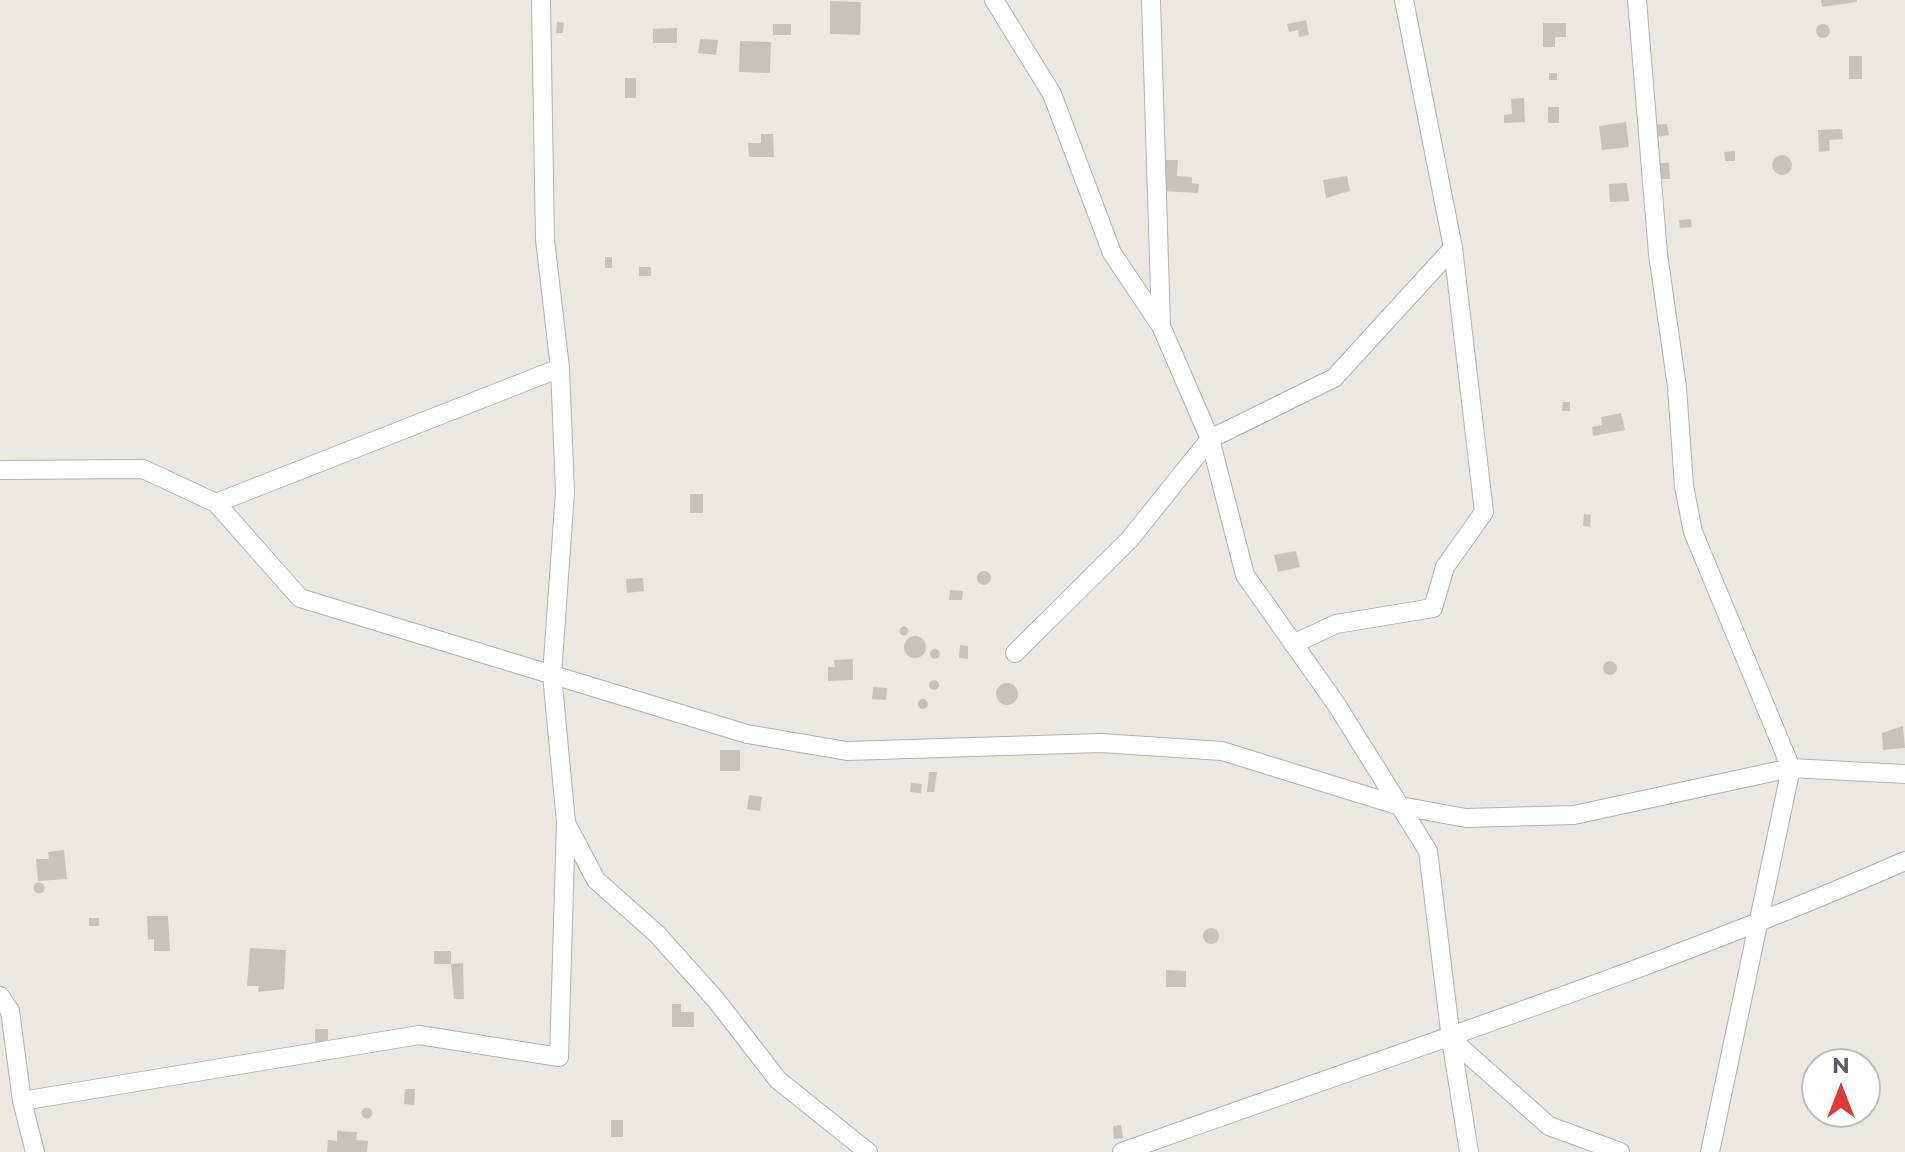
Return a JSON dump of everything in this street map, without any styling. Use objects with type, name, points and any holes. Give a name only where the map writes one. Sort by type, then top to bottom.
[{"type":"street","points":[[22,1101],[419,1035],[559,1057],[566,822],[552,675],[565,492],[560,368],[545,240],[541,0]]},
{"type":"street","points":[[994,0],[1052,94],[1112,253],[1161,326],[1210,439],[1245,575],[1428,851],[1451,1039],[1469,1152]]},
{"type":"street","points":[[1151,0],[1161,326]]},
{"type":"street","points":[[1293,644],[1336,624],[1433,608],[1445,567],[1484,512],[1453,248],[1404,0]]},
{"type":"street","points":[[1637,0],[1658,254],[1677,387],[1684,486],[1693,532],[1791,768],[1710,1152]]},
{"type":"street","points":[[1015,653],[1129,540],[1210,439],[1334,378],[1453,248]]},
{"type":"street","points":[[216,503],[560,368]]},
{"type":"street","points":[[0,470],[143,469],[216,503],[300,598],[747,734],[847,751],[1101,743],[1222,751],[1400,806],[1466,818],[1574,815],[1791,768],[1905,774]]},
{"type":"street","points":[[566,822],[596,880],[657,934],[716,1000],[778,1080],[868,1152]]},
{"type":"street","points":[[1122,1152],[1451,1039],[1760,925],[1905,861]]},
{"type":"street","points":[[0,996],[10,1011],[22,1101],[35,1152]]},
{"type":"street","points":[[1451,1039],[1549,1126],[1620,1152]]},
{"type":"building","points":[[1821,0],[1857,0],[1857,2],[1822,7]]},
{"type":"building","points":[[830,1],[861,2],[860,35],[830,34]]},
{"type":"building","points":[[1306,20],[1309,35],[1299,37],[1298,30],[1289,32],[1287,24]]},
{"type":"building","points":[[557,22],[564,23],[563,33],[556,33]]},
{"type":"building","points":[[1543,23],[1566,23],[1566,37],[1555,37],[1555,47],[1543,47]]},
{"type":"building","points":[[773,24],[791,24],[791,35],[773,35]]},
{"type":"building","points":[[1823,24],[1830,31],[1823,38],[1816,31]]},
{"type":"building","points":[[677,28],[677,43],[653,43],[653,29]]},
{"type":"building","points":[[700,39],[718,40],[716,55],[698,53]]},
{"type":"building","points":[[740,41],[771,42],[770,73],[739,72]]},
{"type":"building","points":[[1849,56],[1862,56],[1862,79],[1849,79]]},
{"type":"building","points":[[1549,73],[1557,73],[1557,80],[1549,80]]},
{"type":"building","points":[[625,78],[636,78],[636,98],[625,98]]},
{"type":"building","points":[[1524,98],[1525,122],[1504,123],[1504,115],[1512,114],[1511,99]]},
{"type":"building","points":[[1548,107],[1559,107],[1559,123],[1548,123]]},
{"type":"building","points":[[1626,122],[1629,147],[1602,150],[1599,126]]},
{"type":"building","points":[[1667,124],[1669,135],[1655,137],[1653,125]]},
{"type":"building","points":[[1842,129],[1843,139],[1829,140],[1830,151],[1819,152],[1818,130]]},
{"type":"building","points":[[761,134],[773,134],[774,157],[749,157],[748,143],[761,143]]},
{"type":"building","points":[[1735,151],[1735,161],[1725,161],[1724,152]]},
{"type":"building","points":[[1782,155],[1789,158],[1792,165],[1789,172],[1782,175],[1775,172],[1772,165],[1775,158]]},
{"type":"building","points":[[1163,160],[1178,160],[1177,176],[1192,177],[1192,183],[1199,184],[1198,193],[1161,191]]},
{"type":"building","points":[[1658,163],[1669,163],[1670,179],[1659,179]]},
{"type":"building","points":[[1347,176],[1350,191],[1326,198],[1323,180]]},
{"type":"building","points":[[1627,183],[1629,201],[1610,202],[1609,184]]},
{"type":"building","points":[[1691,219],[1692,227],[1680,228],[1679,220]]},
{"type":"building","points":[[605,257],[612,257],[612,268],[605,268]]},
{"type":"building","points":[[639,267],[651,267],[651,276],[639,276]]},
{"type":"building","points":[[1563,402],[1570,402],[1570,411],[1562,411]]},
{"type":"building","points":[[1621,413],[1625,430],[1593,436],[1592,427],[1602,425],[1601,417]]},
{"type":"building","points":[[690,494],[703,494],[703,513],[690,513]]},
{"type":"building","points":[[1584,514],[1591,515],[1590,527],[1583,526]]},
{"type":"building","points":[[1296,551],[1300,567],[1278,572],[1274,555]]},
{"type":"building","points":[[984,571],[991,578],[984,585],[977,578]]},
{"type":"building","points":[[643,578],[644,591],[627,593],[626,579]]},
{"type":"building","points":[[950,590],[963,591],[962,600],[949,600]]},
{"type":"building","points":[[904,627],[908,631],[904,635],[900,631]]},
{"type":"building","points":[[915,636],[926,647],[915,658],[904,647]]},
{"type":"building","points":[[960,645],[968,646],[968,659],[959,658]]},
{"type":"building","points":[[935,649],[940,654],[935,659],[930,654]]},
{"type":"building","points":[[853,659],[853,680],[828,681],[828,667],[835,667],[834,660]]},
{"type":"building","points":[[1610,661],[1617,668],[1610,675],[1603,668]]},
{"type":"building","points":[[934,680],[939,685],[934,690],[929,685]]},
{"type":"building","points":[[1007,683],[1018,694],[1007,705],[996,694]]},
{"type":"building","points":[[873,687],[887,688],[886,700],[872,699]]},
{"type":"building","points":[[923,699],[928,704],[923,709],[918,704]]},
{"type":"building","points":[[1903,726],[1905,748],[1883,750],[1882,733]]},
{"type":"building","points":[[720,750],[740,750],[740,771],[720,771]]},
{"type":"building","points":[[929,772],[937,772],[934,792],[927,792]]},
{"type":"building","points":[[911,783],[922,784],[921,793],[910,792]]},
{"type":"building","points":[[749,795],[762,797],[760,811],[747,809]]},
{"type":"building","points":[[64,850],[67,879],[38,881],[36,859],[49,859],[48,852]]},
{"type":"building","points":[[39,882],[45,888],[39,894],[33,888]]},
{"type":"building","points":[[147,916],[168,916],[170,951],[154,951],[154,939],[148,940]]},
{"type":"building","points":[[89,918],[99,918],[99,926],[89,926]]},
{"type":"building","points":[[1208,928],[1214,928],[1219,936],[1217,942],[1208,944],[1203,939],[1203,933]]},
{"type":"building","points":[[250,948],[286,950],[284,989],[258,992],[259,986],[247,986]]},
{"type":"building","points":[[434,951],[451,951],[451,964],[434,964]]},
{"type":"building","points":[[463,963],[464,999],[454,999],[451,964]]},
{"type":"building","points":[[1166,970],[1186,971],[1186,987],[1166,987]]},
{"type":"building","points":[[672,1004],[681,1004],[681,1012],[694,1012],[694,1027],[672,1027]]},
{"type":"building","points":[[315,1029],[328,1029],[328,1042],[315,1042]]},
{"type":"building","points":[[405,1089],[415,1089],[414,1105],[404,1104]]},
{"type":"building","points":[[367,1107],[373,1113],[367,1119],[361,1113]]},
{"type":"building","points":[[611,1120],[623,1120],[623,1137],[611,1137]]},
{"type":"building","points":[[1121,1125],[1123,1138],[1114,1139],[1113,1126]]},
{"type":"building","points":[[337,1131],[357,1132],[356,1140],[368,1141],[367,1152],[327,1152],[328,1140],[337,1141]]}]
